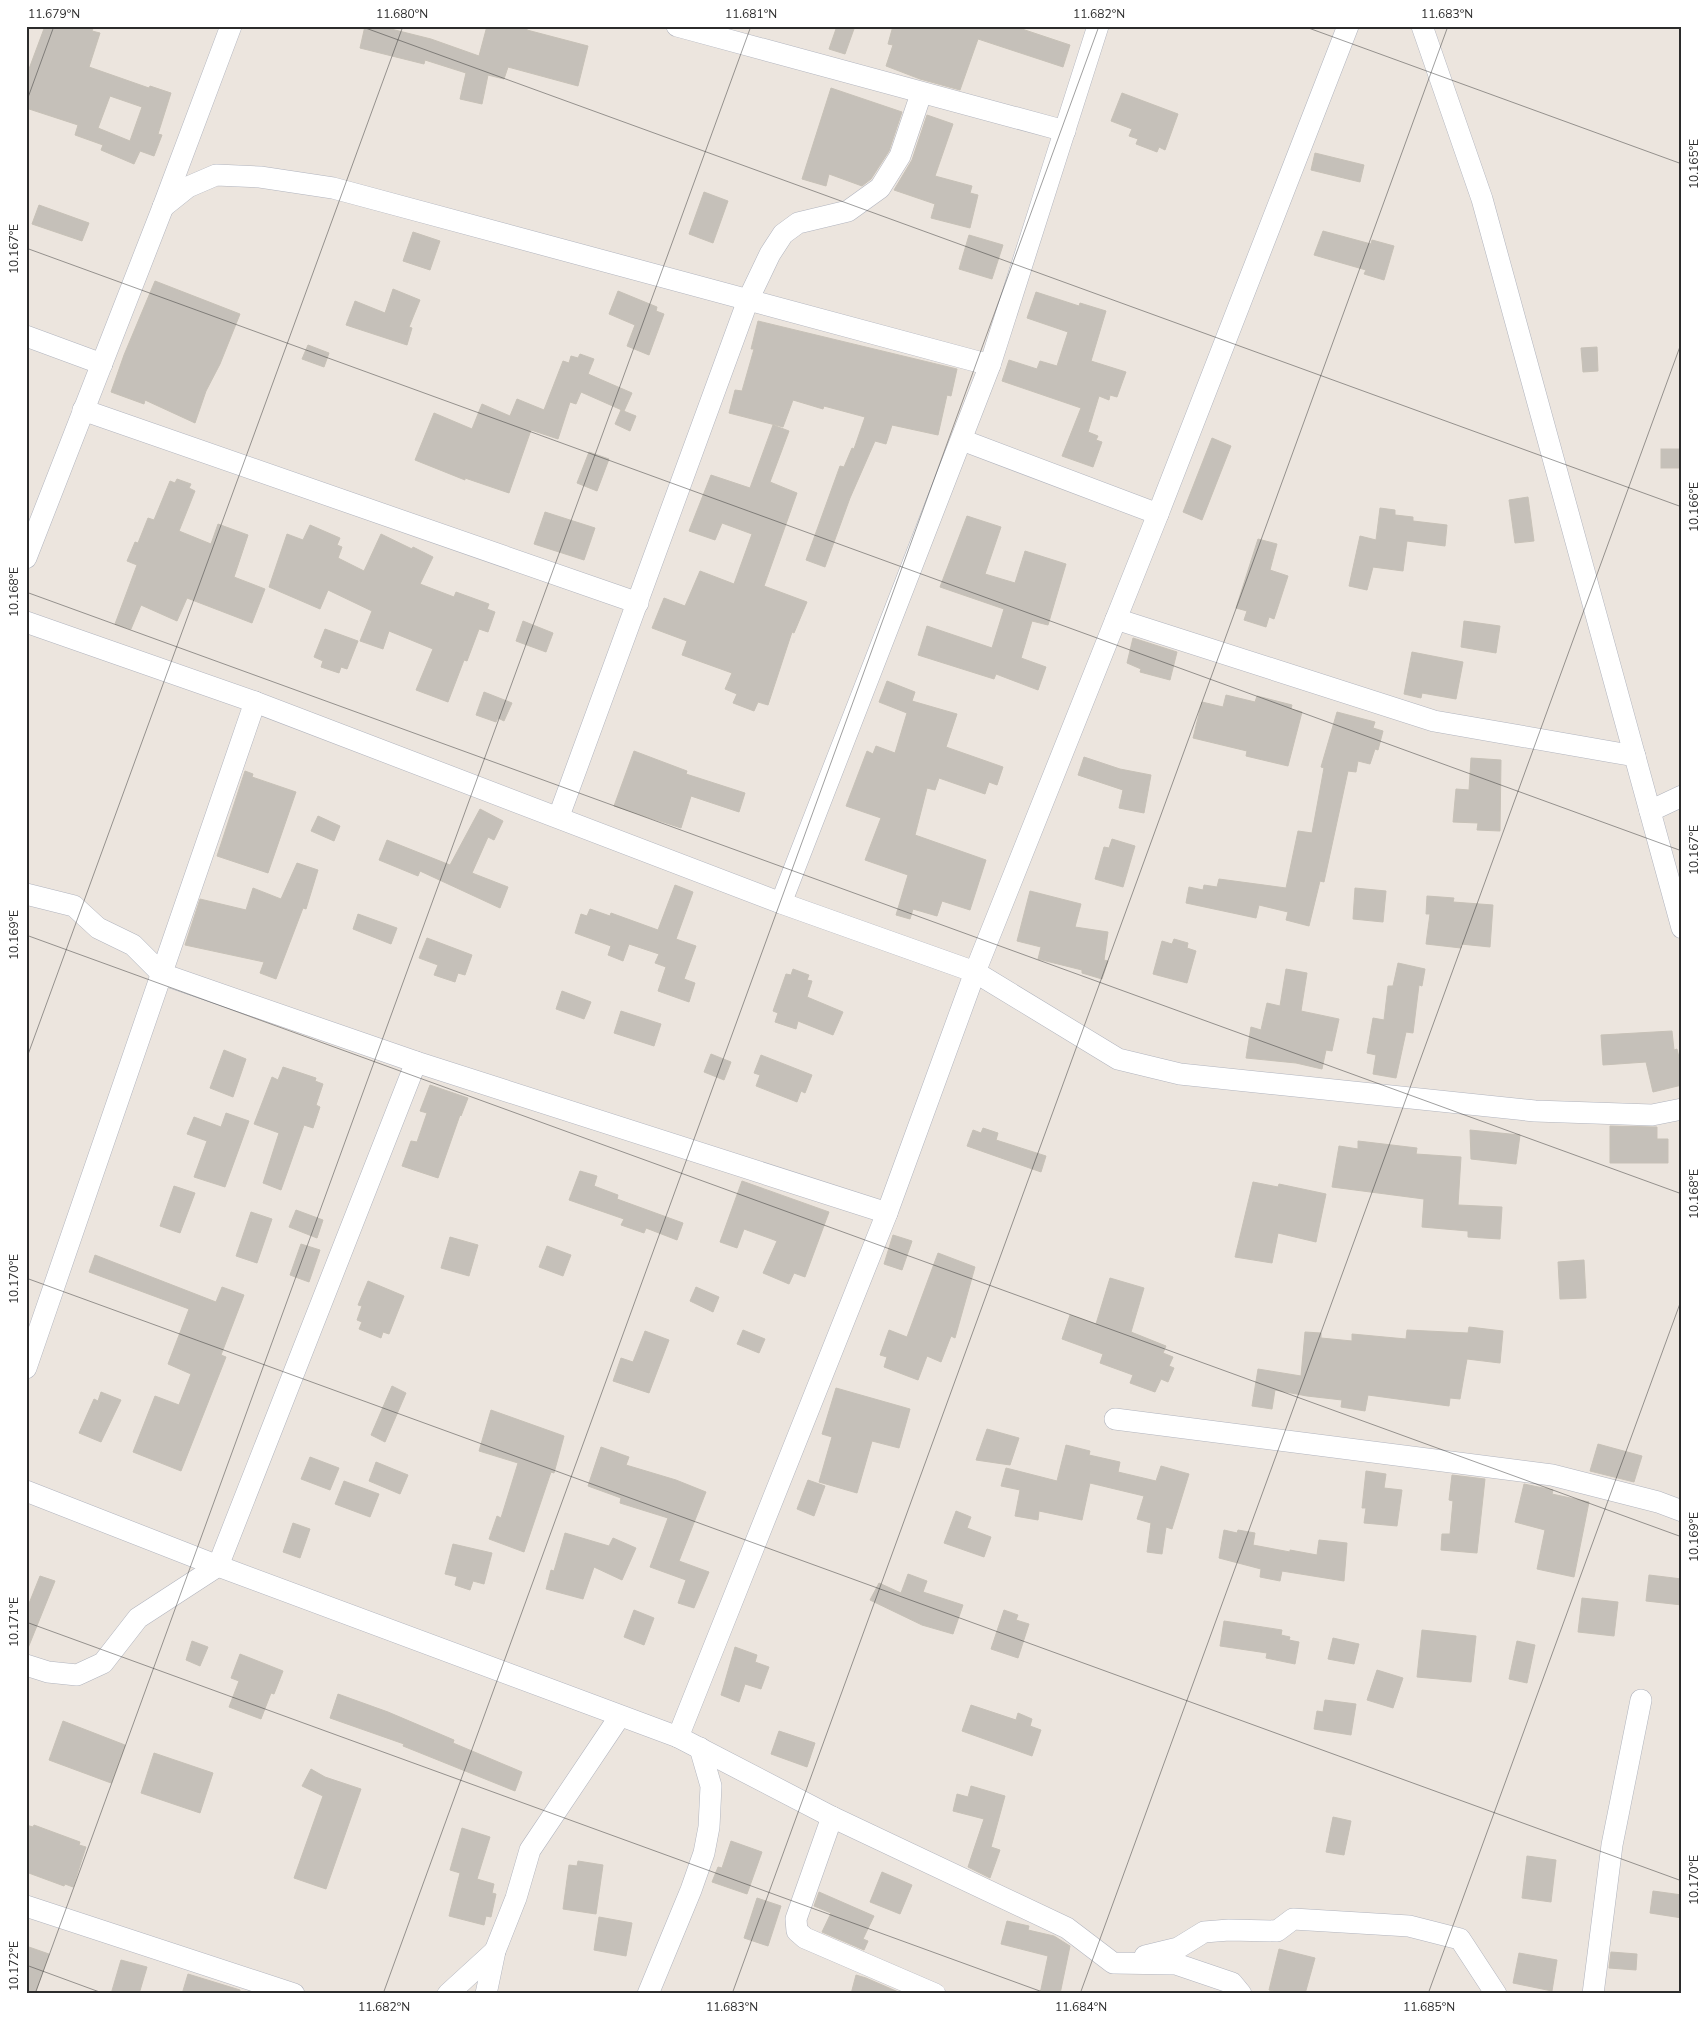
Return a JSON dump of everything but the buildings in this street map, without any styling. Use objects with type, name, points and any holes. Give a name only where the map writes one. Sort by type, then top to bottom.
[{"type":"street","points":[[26,558],[163,207],[231,26]]},
{"type":"street","points":[[677,26],[921,94],[1065,131]]},
{"type":"street","points":[[781,903],[990,365],[1098,26]]},
{"type":"street","points":[[678,1737],[888,1213],[975,972],[1158,514],[1348,26]]},
{"type":"street","points":[[1422,26],[1482,199],[1682,928]]},
{"type":"street","points":[[559,816],[748,300],[770,254],[784,234],[798,223],[848,212],[880,188],[900,156],[921,94]]},
{"type":"street","points":[[163,207],[188,187],[216,175],[260,177],[333,188],[990,365]]},
{"type":"street","points":[[26,336],[102,364]]},
{"type":"street","points":[[83,410],[638,603]]},
{"type":"street","points":[[962,440],[1158,514]]},
{"type":"street","points":[[1116,619],[1434,721],[1635,756]]},
{"type":"street","points":[[26,622],[255,702],[559,816],[781,903],[975,972],[1118,1059],[1180,1074],[1535,1111],[1652,1115],[1682,1109]]},
{"type":"street","points":[[26,1368],[255,702]]},
{"type":"street","points":[[1650,811],[1682,796]]},
{"type":"street","points":[[26,894],[74,906],[98,928],[133,945],[162,974],[416,1062],[888,1213]]},
{"type":"street","points":[[26,1665],[48,1672],[77,1675],[103,1662],[138,1618],[218,1566],[416,1062]]},
{"type":"street","points":[[1115,1418],[1552,1475],[1658,1502],[1682,1511]]},
{"type":"street","points":[[26,1492],[218,1566],[678,1737],[832,1817],[1067,1928],[1113,1963],[1176,1964],[1232,1983],[1241,1994]]},
{"type":"street","points":[[1593,1994],[1612,1845],[1642,1700]]},
{"type":"street","points":[[486,1994],[494,1952],[516,1898],[530,1850],[620,1716]]},
{"type":"street","points":[[648,1994],[704,1854],[709,1827],[711,1786],[700,1748]]},
{"type":"street","points":[[832,1817],[796,1919],[797,1931],[806,1938],[935,1994]]},
{"type":"street","points":[[26,1906],[294,1994]]},
{"type":"street","points":[[1113,1963],[1178,1948],[1204,1932],[1230,1930],[1277,1931],[1293,1919],[1409,1926],[1460,1939],[1496,1994]]},
{"type":"street","points":[[448,1994],[494,1952]]}]
